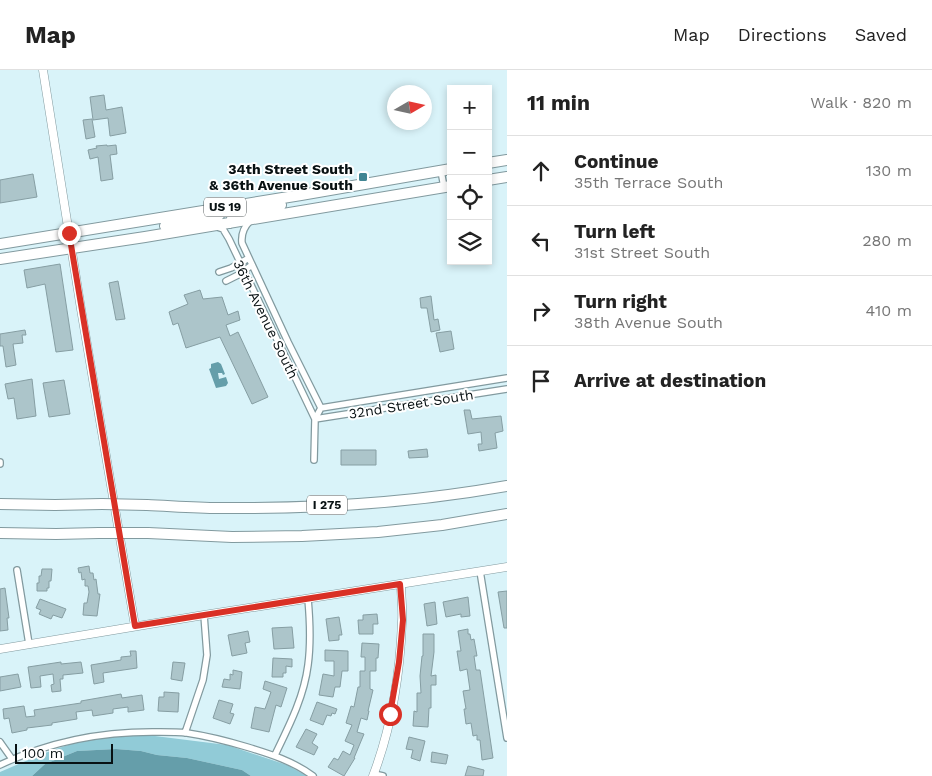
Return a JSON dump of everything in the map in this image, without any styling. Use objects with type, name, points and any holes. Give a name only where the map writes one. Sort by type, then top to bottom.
[{"type":"highway","points":[[492,163],[507,160]]},
{"type":"highway","name":"US 19","points":[[0,244],[446,170]]},
{"type":"highway","points":[[492,179],[507,177]]},
{"type":"highway","name":"US 19","points":[[0,259],[145,237],[447,186]]},
{"type":"highway","points":[[230,223],[233,217],[239,214],[292,204],[301,195]]},
{"type":"highway","points":[[145,237],[160,227],[214,217],[219,215],[225,207]]},
{"type":"highway","name":"I 275","points":[[0,504],[275,508],[401,500],[477,492],[507,486]]},
{"type":"highway","name":"I 275","points":[[0,533],[148,533],[232,537],[302,536],[378,532],[442,525],[507,514]]},
{"type":"street","points":[[43,70],[135,626]]},
{"type":"street","name":"36th Avenue South","points":[[252,219],[244,228],[242,243],[321,408],[315,419],[314,460]]},
{"type":"street","name":"36th Avenue South","points":[[211,226],[223,229],[315,419]]},
{"type":"street","points":[[219,272],[240,264],[249,258]]},
{"type":"street","points":[[226,280],[238,275],[252,265]]},
{"type":"street","name":"32nd Street South","points":[[321,408],[507,378]]},
{"type":"street","name":"32nd Street South","points":[[315,419],[507,389]]},
{"type":"street","points":[[0,649],[204,614],[507,567]]},
{"type":"street","points":[[18,570],[30,644]]},
{"type":"street","points":[[480,571],[507,738]]},
{"type":"street","points":[[383,776],[374,775],[386,734],[399,662],[403,620],[400,584]]},
{"type":"street","points":[[275,755],[294,717],[308,666],[310,624],[308,599]]},
{"type":"street","points":[[185,733],[201,688],[206,663],[204,614]]},
{"type":"street","points":[[0,765],[36,750],[68,740],[120,733],[185,733],[223,740],[275,755],[313,776]]},
{"type":"street","points":[[0,742],[12,759]]},
{"type":"shaded area","points":[[218,362],[221,364],[225,374],[218,373],[219,379],[226,377],[228,383],[226,386],[216,388],[209,369],[211,364]]},
{"type":"shaded area","points":[[147,735],[227,745],[287,765],[307,776],[251,776],[242,770],[187,758],[116,749],[77,751],[45,764],[32,776],[0,776],[0,772],[72,744],[104,738]]},
{"type":"shaded area","points":[[116,749],[187,758],[242,770],[251,776],[32,776],[45,764],[77,751]]},
{"type":"building","points":[[104,95],[106,110],[122,107],[126,133],[110,136],[108,118],[93,120],[90,97]]},
{"type":"building","points":[[92,119],[95,137],[86,139],[83,120]]},
{"type":"building","points":[[116,145],[117,154],[110,155],[113,179],[101,181],[98,157],[90,159],[88,150],[97,148],[96,146]]},
{"type":"building","points":[[33,174],[37,197],[0,203],[0,180]]},
{"type":"building","points":[[60,264],[73,350],[56,352],[45,284],[27,288],[24,270]]},
{"type":"building","points":[[118,281],[125,319],[116,320],[109,283]]},
{"type":"building","points":[[200,290],[203,299],[222,297],[228,315],[238,311],[240,320],[226,325],[230,336],[238,332],[268,397],[252,404],[220,337],[186,348],[178,323],[173,325],[169,312],[188,304],[184,295]]},
{"type":"building","points":[[431,296],[434,320],[438,319],[440,330],[431,332],[427,308],[421,308],[420,298]]},
{"type":"building","points":[[25,330],[26,335],[22,335],[23,343],[13,344],[16,365],[6,367],[3,346],[0,346],[0,334]]},
{"type":"building","points":[[451,331],[454,349],[440,352],[436,333]]},
{"type":"building","points":[[32,379],[36,416],[17,419],[14,398],[8,399],[5,384]]},
{"type":"building","points":[[64,380],[70,414],[49,417],[43,383]]},
{"type":"building","points":[[464,410],[470,410],[472,419],[501,416],[503,431],[495,433],[497,448],[479,451],[478,444],[482,444],[481,432],[468,434]]},
{"type":"building","points":[[427,449],[428,457],[409,458],[408,451]]},
{"type":"building","points":[[341,450],[376,450],[376,465],[341,465]]},
{"type":"building","points":[[89,566],[90,573],[93,573],[94,580],[96,579],[98,594],[100,594],[97,616],[83,615],[84,603],[87,603],[89,592],[88,586],[85,586],[85,579],[82,580],[81,572],[79,573],[78,568]]},
{"type":"building","points":[[42,569],[52,569],[51,581],[49,581],[47,591],[37,591],[37,583],[39,583]]},
{"type":"building","points":[[5,588],[9,618],[7,618],[8,630],[0,631],[0,589]]},
{"type":"building","points":[[507,591],[507,628],[504,628],[498,592]]},
{"type":"building","points":[[468,597],[470,616],[461,617],[461,614],[446,617],[443,602]]},
{"type":"building","points":[[40,599],[66,609],[62,618],[53,615],[51,619],[39,614],[41,610],[36,608]]},
{"type":"building","points":[[435,602],[437,624],[427,626],[424,604]]},
{"type":"building","points":[[377,614],[378,624],[373,624],[373,634],[359,634],[358,620],[363,620],[363,615]]},
{"type":"building","points":[[339,617],[342,635],[339,635],[339,640],[329,641],[326,619]]},
{"type":"building","points":[[292,627],[294,648],[274,649],[272,628]]},
{"type":"building","points":[[468,629],[471,640],[474,639],[477,656],[474,656],[476,670],[480,670],[493,758],[482,760],[480,740],[477,740],[477,735],[473,736],[471,723],[466,724],[463,691],[470,690],[467,669],[460,671],[457,651],[461,651],[458,631]]},
{"type":"building","points":[[248,631],[250,642],[245,643],[247,653],[232,656],[228,635]]},
{"type":"building","points":[[423,634],[434,634],[431,676],[436,675],[436,685],[431,685],[431,708],[429,708],[428,727],[413,726],[414,711],[417,712],[417,693],[421,693],[420,676],[423,656]]},
{"type":"building","points":[[362,643],[379,644],[378,658],[376,658],[376,671],[370,671],[370,689],[373,690],[367,720],[361,718],[357,732],[364,734],[355,758],[344,776],[328,767],[334,758],[338,760],[343,751],[350,755],[354,745],[345,741],[352,725],[346,723],[351,706],[354,707],[358,687],[360,687],[360,671],[365,671],[365,657],[361,657]]},
{"type":"building","points":[[325,650],[348,651],[348,671],[342,671],[340,687],[335,687],[333,697],[319,695],[323,674],[334,676],[334,661],[325,661]]},
{"type":"building","points":[[130,651],[136,651],[137,668],[103,673],[104,682],[94,684],[91,665],[121,660],[121,657],[131,656]]},
{"type":"building","points":[[273,658],[292,659],[292,667],[286,666],[286,673],[283,673],[283,677],[272,677]]},
{"type":"building","points":[[61,662],[61,664],[81,662],[83,673],[63,675],[63,679],[60,679],[61,691],[52,692],[51,685],[54,684],[53,674],[40,676],[41,687],[31,688],[28,667]]},
{"type":"building","points":[[173,662],[185,663],[182,681],[171,679]]},
{"type":"building","points":[[233,670],[242,672],[240,689],[222,687],[224,679],[230,680],[230,674],[233,675]]},
{"type":"building","points":[[18,674],[21,687],[0,691],[0,677]]},
{"type":"building","points":[[265,681],[287,688],[281,707],[276,705],[269,732],[251,728],[255,707],[265,709],[271,692],[263,689]]},
{"type":"building","points":[[164,692],[179,693],[178,712],[158,711],[159,697],[164,697]]},
{"type":"building","points":[[121,694],[122,698],[142,695],[144,710],[128,712],[128,707],[113,709],[113,713],[93,716],[92,710],[76,712],[77,719],[27,728],[27,730],[12,733],[9,718],[4,719],[3,709],[24,706],[26,717],[35,716],[34,710],[81,703],[81,701]]},
{"type":"building","points":[[219,700],[233,704],[230,713],[234,714],[230,724],[213,718]]},
{"type":"building","points":[[317,702],[337,709],[335,714],[327,715],[323,725],[310,720]]},
{"type":"building","points":[[306,729],[317,734],[312,743],[318,747],[314,755],[296,747]]},
{"type":"building","points":[[409,737],[425,741],[420,761],[411,758],[413,750],[406,749]]},
{"type":"building","points":[[432,752],[448,755],[446,764],[431,762]]},
{"type":"building","points":[[468,766],[484,770],[483,776],[465,776]]},
{"type":"place","name":"34th Street South & 36th Avenue South","points":[[363,177]]},
{"type":"route","points":[[69,233],[135,626],[400,584],[403,620],[395,691],[390,714]]}]
